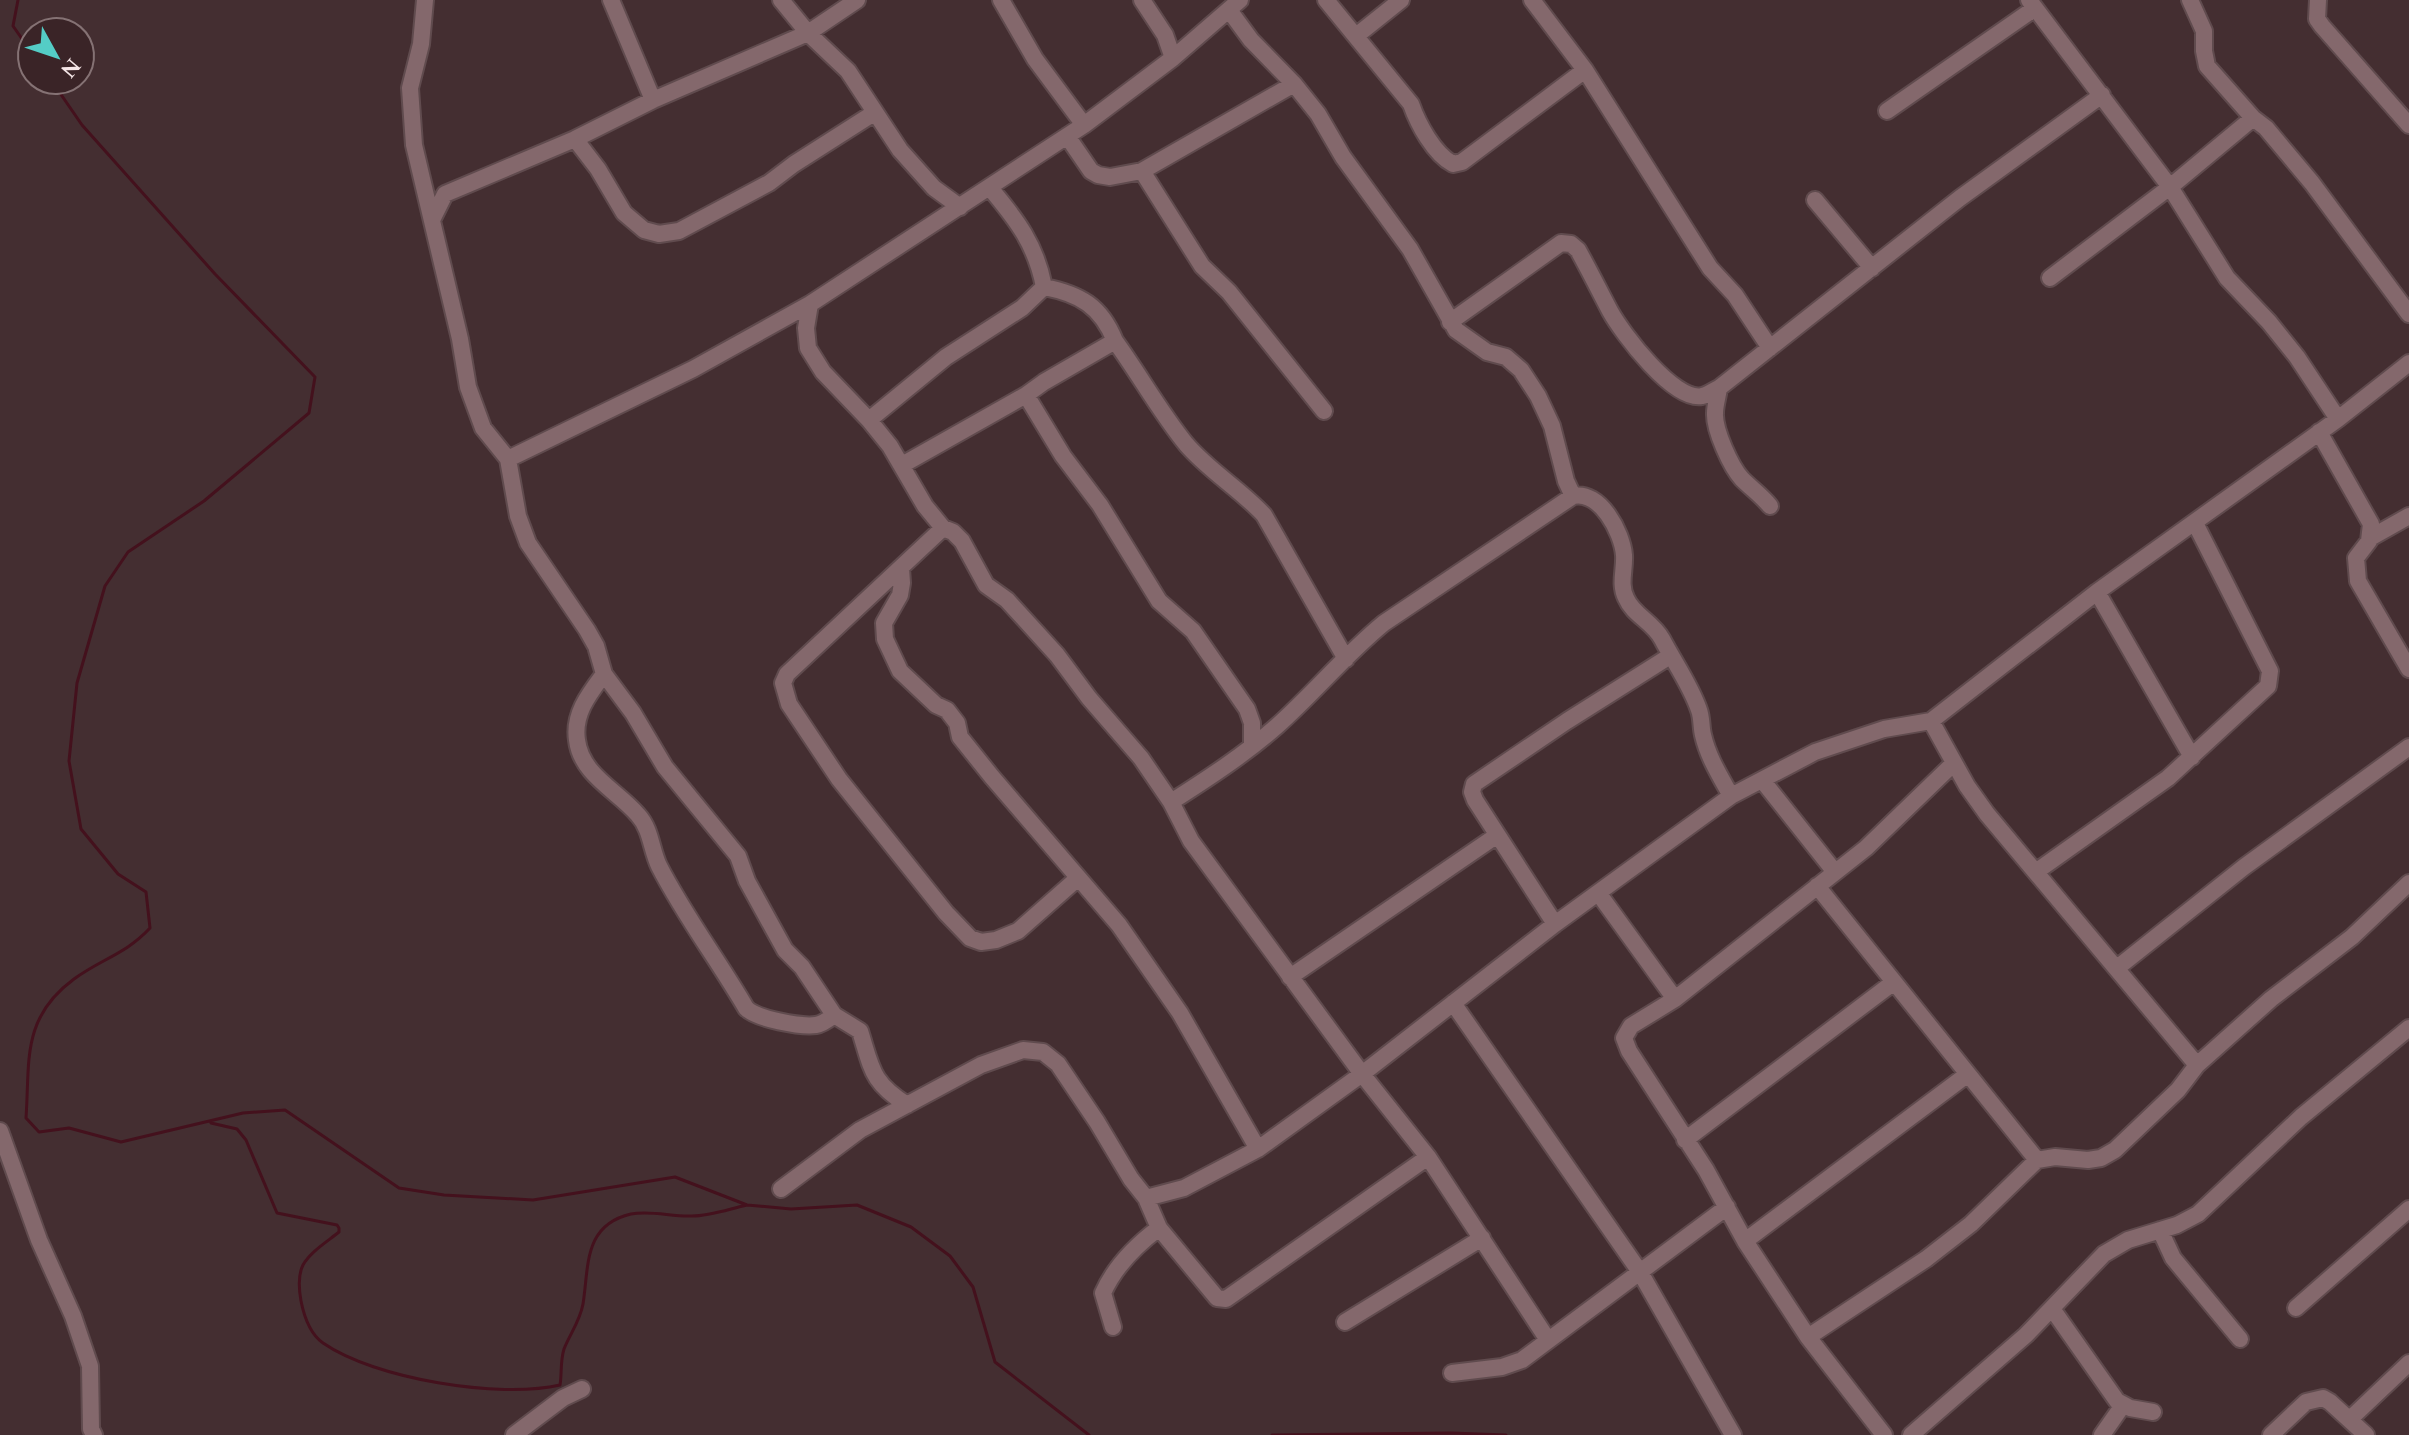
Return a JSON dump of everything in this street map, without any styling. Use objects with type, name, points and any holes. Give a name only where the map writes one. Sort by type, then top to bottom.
[{"type":"street","points":[[425,0],[421,44],[410,88],[414,145],[433,218],[468,387],[483,428],[508,459],[518,516],[528,543],[596,646],[604,674],[633,713],[665,767],[738,856],[747,881],[785,950],[802,967],[834,1015],[860,1031],[876,1080],[887,1093],[907,1105]]},
{"type":"street","points":[[781,0],[808,33],[848,71],[900,150],[934,188],[960,207]]},
{"type":"street","points":[[433,218],[445,194],[575,139],[653,100],[808,33],[857,0]]},
{"type":"street","points":[[1001,0],[1035,59],[1084,125]]},
{"type":"street","points":[[1142,0],[1165,35],[1173,58]]},
{"type":"street","points":[[1326,0],[1411,104],[1415,117],[1445,160],[1453,164],[1462,162],[1585,70]]},
{"type":"street","points":[[1356,36],[1401,0]]},
{"type":"street","points":[[1532,0],[1585,70],[1710,268],[1735,295],[1770,348]]},
{"type":"street","points":[[2190,0],[2204,31],[2207,66],[2253,118],[2266,128],[2312,183],[2409,314]]},
{"type":"street","points":[[2318,0],[2317,19],[2322,26],[2409,125]]},
{"type":"street","points":[[616,2],[653,100]]},
{"type":"street","points":[[1887,111],[2032,4],[2170,187],[2227,278],[2297,357],[2338,419]]},
{"type":"street","points":[[508,459],[693,369],[810,304],[1084,125],[1173,58],[1234,5],[1251,40],[1318,114],[1343,157],[1410,249],[1450,322],[1465,339],[1487,352],[1506,357],[1521,370],[1552,426],[1573,496]]},
{"type":"street","points":[[1067,136],[1091,171],[1098,175],[1110,177],[1142,171],[1294,84]]},
{"type":"street","points":[[1450,322],[1561,243],[1571,244],[1578,250],[1611,313],[1665,379],[1686,394],[1701,397],[1719,388],[1960,198],[2102,95]]},
{"type":"street","points":[[575,139],[598,169],[624,213],[644,230],[659,234],[679,231],[769,183],[874,113]]},
{"type":"street","points":[[2050,278],[2170,187],[2253,118]]},
{"type":"street","points":[[1142,171],[1202,266],[1229,292],[1324,411]]},
{"type":"street","points":[[424,186],[445,194]]},
{"type":"street","points":[[990,188],[1021,224],[1039,263],[1044,287]]},
{"type":"street","points":[[1815,200],[1872,268]]},
{"type":"street","points":[[1044,287],[1083,299],[1108,323],[1115,341],[1186,444],[1228,486],[1250,500],[1264,515],[1346,659]]},
{"type":"street","points":[[869,420],[946,357],[1022,308],[1044,287]]},
{"type":"street","points":[[810,304],[806,328],[808,348],[823,372],[869,420],[902,465],[925,506],[943,528],[962,541],[986,585],[1007,600],[1057,655],[1141,758],[1171,802],[1191,841],[1362,1074],[1428,1157],[1548,1340]]},
{"type":"street","points":[[902,465],[1115,341]]},
{"type":"street","points":[[1146,1198],[1184,1188],[1258,1149],[1362,1074],[1555,924],[1731,796],[1815,752],[1884,729],[1931,721],[2097,592],[2407,371]]},
{"type":"street","points":[[1719,388],[1716,426],[1729,458],[1742,478],[1770,506]]},
{"type":"street","points":[[1026,395],[1063,456],[1100,505],[1159,601],[1193,631],[1247,709],[1252,723],[1252,746]]},
{"type":"street","points":[[2319,432],[2371,524],[2370,538]]},
{"type":"street","points":[[1171,802],[1252,746],[1384,623],[1573,496],[1583,494],[1594,500],[1611,521],[1624,556],[1622,584],[1626,599],[1661,636],[1700,712],[1710,757],[1731,796]]},
{"type":"street","points":[[2409,516],[2370,538],[2356,558],[2358,581],[2409,669]]},
{"type":"street","points":[[2037,871],[2168,778],[2268,686],[2270,671],[2195,523]]},
{"type":"street","points":[[943,528],[787,674],[783,683],[789,704],[848,790],[946,913],[970,938],[981,942],[996,940],[1018,931],[1078,878]]},
{"type":"street","points":[[901,568],[900,595],[884,623],[885,639],[900,671],[936,705],[947,710],[957,723],[960,737],[1119,925],[1180,1013],[1258,1149]]},
{"type":"street","points":[[2097,592],[2192,757]]},
{"type":"street","points":[[1555,924],[1475,800],[1472,792],[1474,784],[1670,656]]},
{"type":"street","points":[[604,674],[582,705],[577,724],[577,743],[601,783],[641,817],[658,863],[746,1008],[763,1019],[814,1025],[834,1015]]},
{"type":"street","points":[[1931,721],[1967,786],[1987,814],[2197,1065]]},
{"type":"street","points":[[2117,968],[2256,857],[2409,747]]},
{"type":"street","points":[[1884,1435],[1808,1337],[1745,1241],[1624,1038],[1631,1026],[1675,999],[1891,826],[1954,763]]},
{"type":"street","points":[[1762,780],[1835,872]]},
{"type":"street","points":[[1290,977],[1496,836]]},
{"type":"street","points":[[1808,1337],[1971,1224],[2037,1160],[2055,1157],[2088,1160],[2101,1158],[2115,1150],[2178,1090],[2197,1065],[2271,999],[2352,937],[2409,883]]},
{"type":"street","points":[[1817,886],[2037,1160]]},
{"type":"street","points":[[1599,894],[1675,999]]},
{"type":"street","points":[[1685,1140],[1894,982]]},
{"type":"street","points":[[1453,1003],[1640,1272],[1733,1435]]},
{"type":"street","points":[[1911,1435],[2053,1310],[2104,1254],[2128,1240],[2198,1214],[2301,1117],[2409,1028]]},
{"type":"street","points":[[781,1189],[860,1130],[981,1065],[1023,1050],[1043,1052],[1058,1064],[1146,1198],[1159,1228],[1207,1288],[1217,1298],[1226,1299],[1428,1157]]},
{"type":"street","points":[[1745,1241],[1968,1074]]},
{"type":"street","points":[[0,1131],[39,1240],[73,1316],[90,1366],[91,1429],[94,1435]]},
{"type":"street","points":[[1452,1373],[1502,1367],[1522,1360],[1727,1207]]},
{"type":"street","points":[[2296,1308],[2409,1209]]},
{"type":"street","points":[[1113,1327],[1103,1293],[1110,1276],[1136,1245],[1159,1228]]},
{"type":"street","points":[[2160,1230],[2173,1258],[2240,1339]]},
{"type":"street","points":[[1345,1322],[1482,1238]]},
{"type":"street","points":[[2053,1310],[2117,1401],[2153,1412]]},
{"type":"street","points":[[2350,1419],[2409,1363]]},
{"type":"street","points":[[514,1435],[563,1398],[582,1389]]},
{"type":"street","points":[[2271,1435],[2306,1402],[2315,1398],[2330,1402],[2366,1435]]},
{"type":"street","points":[[2102,1435],[2123,1405]]},
{"type":"waterway","points":[[16,30],[13,26],[18,0]]},
{"type":"waterway","points":[[62,96],[82,125],[215,274],[315,377],[309,413],[204,501],[128,552],[105,586],[77,683],[69,761],[81,829],[118,874],[146,892],[150,928],[132,944],[74,979],[45,1009],[37,1025],[29,1059],[26,1118],[39,1132],[69,1128],[121,1142],[243,1113],[285,1110],[399,1188],[444,1195],[533,1200],[675,1177],[747,1205],[791,1209],[857,1205],[911,1227],[950,1256],[973,1287],[995,1362],[1089,1435]]},
{"type":"waterway","points":[[211,1123],[237,1129],[246,1140],[277,1213],[337,1225],[339,1228],[339,1232],[306,1260],[300,1273],[302,1307],[314,1335],[346,1356],[373,1367],[438,1383],[505,1389],[560,1385],[564,1349],[582,1310],[591,1249],[604,1228],[631,1214],[699,1216],[747,1205]]},
{"type":"waterway","points":[[1272,1435],[1506,1435]]}]
